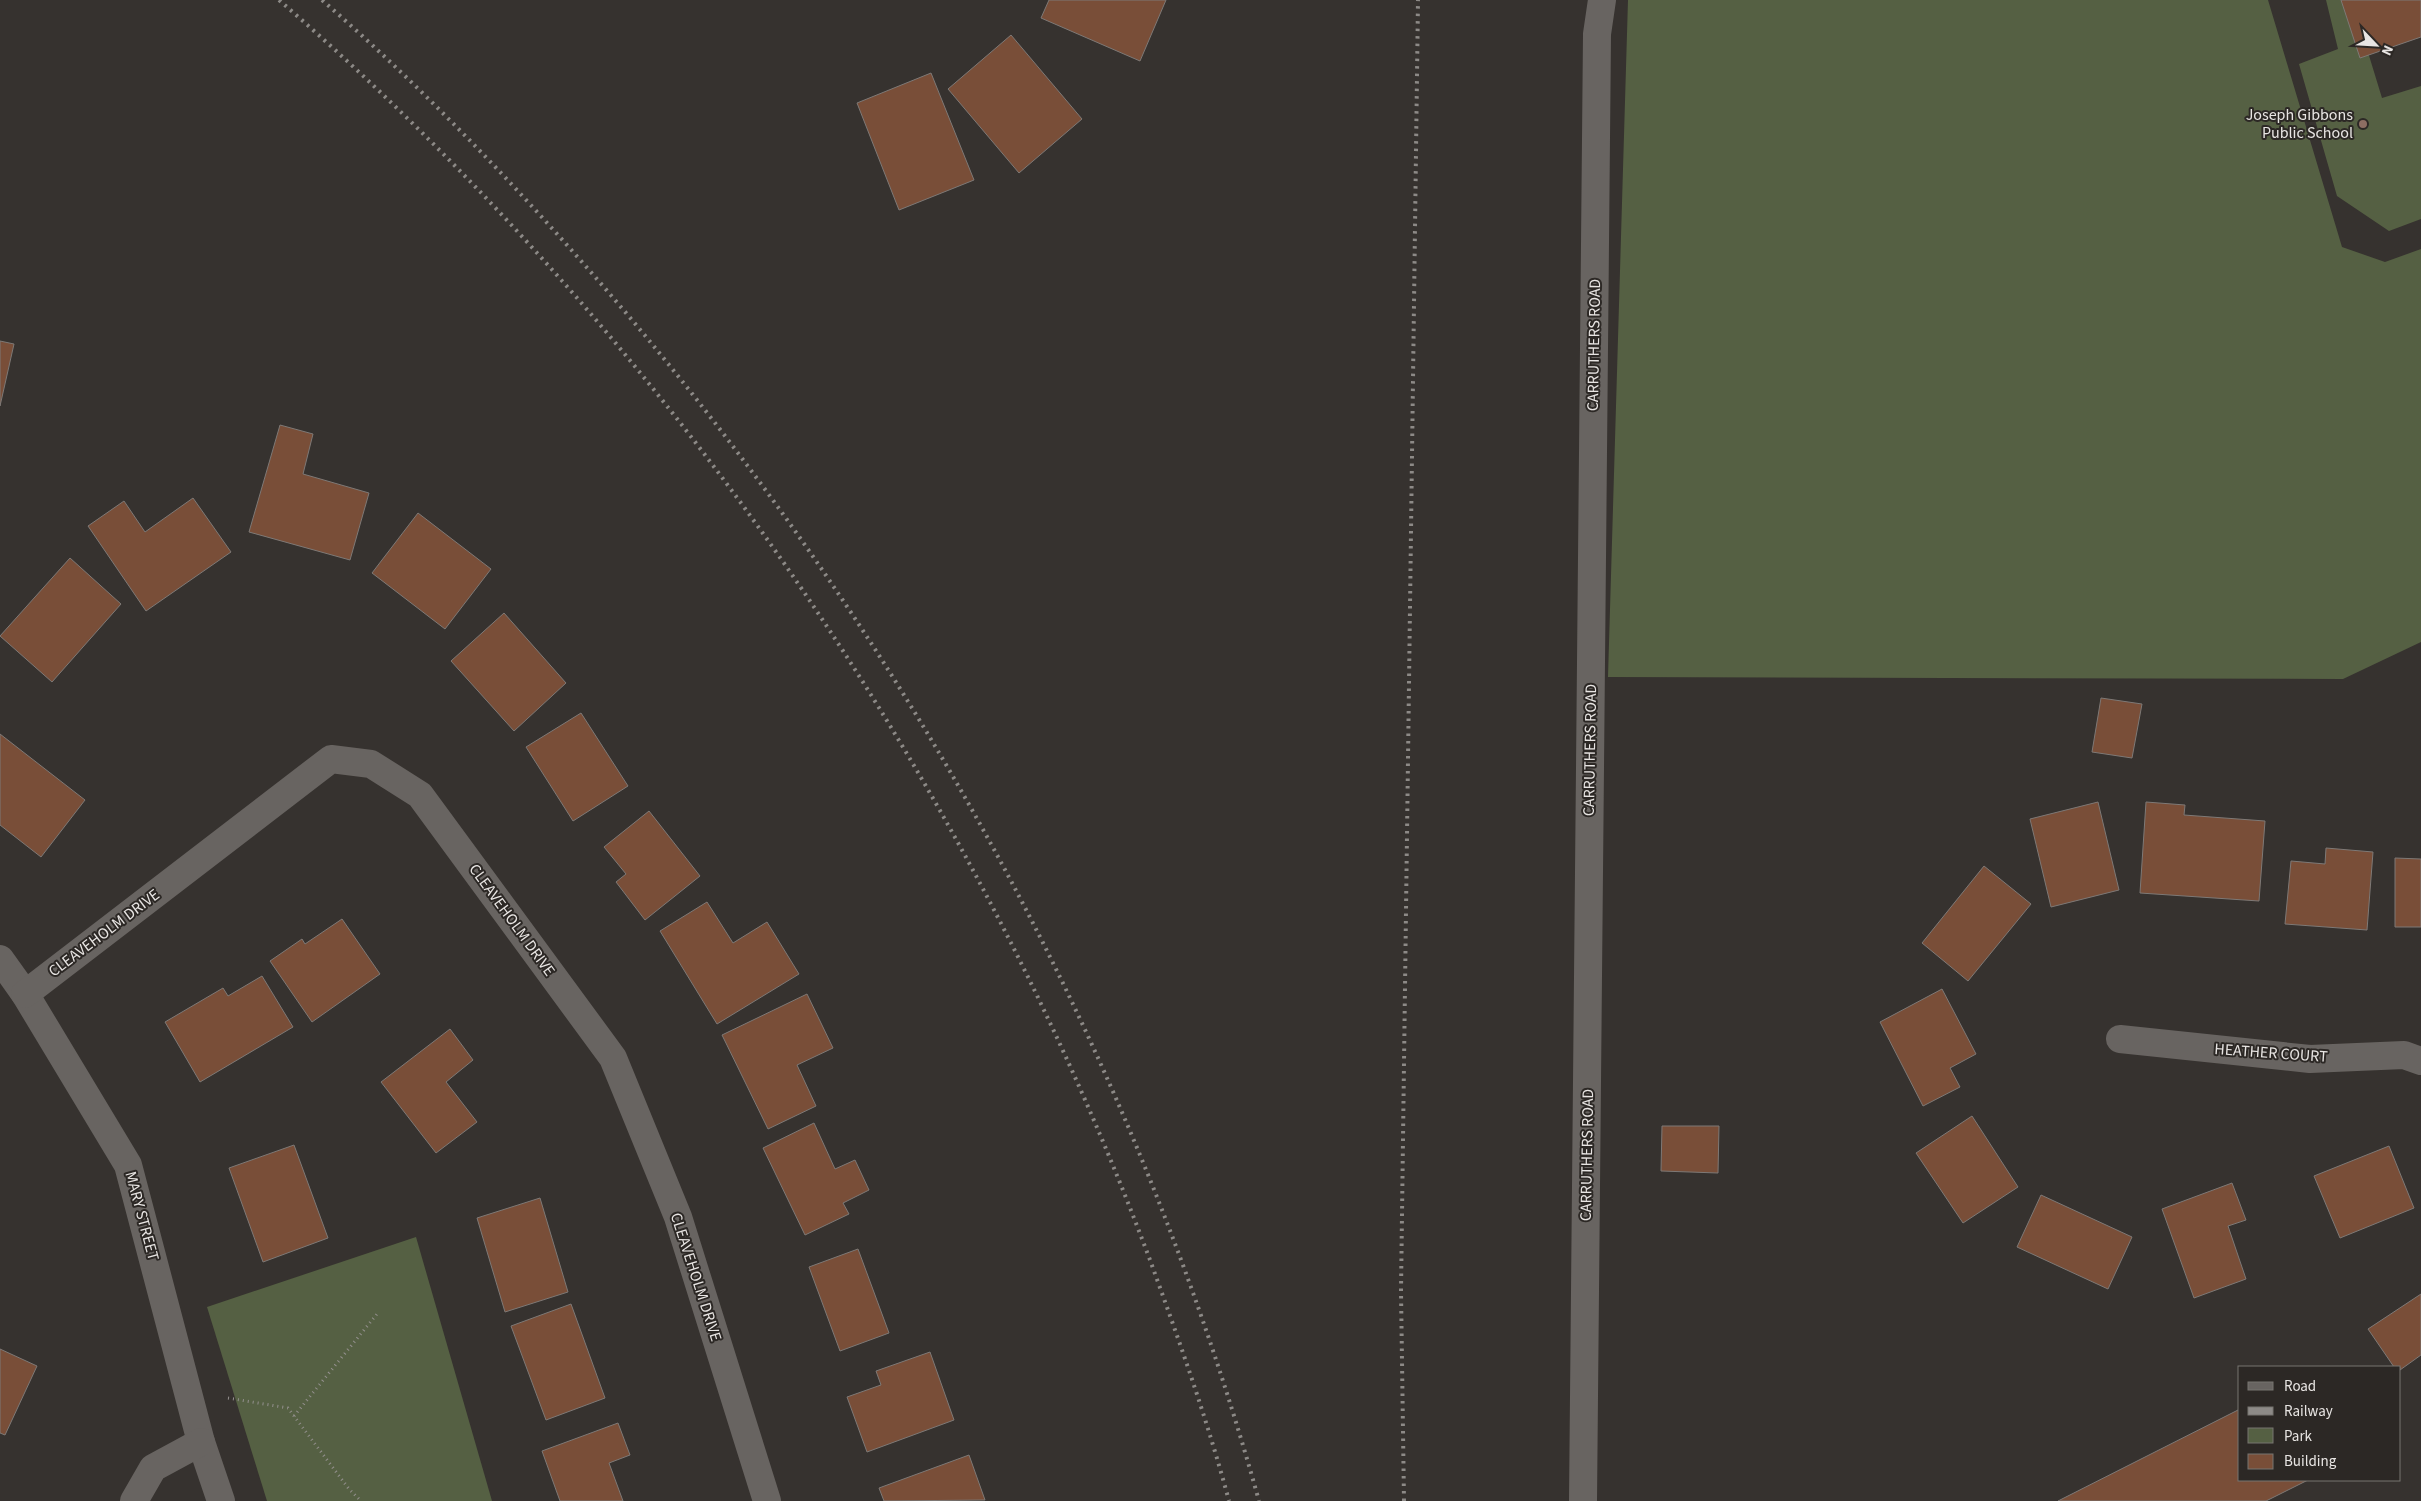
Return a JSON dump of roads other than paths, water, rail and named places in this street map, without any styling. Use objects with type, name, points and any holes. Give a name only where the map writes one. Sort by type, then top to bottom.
[{"type":"street","name":"CARRUTHERS ROAD","points":[[1583,1501],[1597,34],[1602,0]]},
{"type":"street","name":"CLEAVEHOLM DRIVE","points":[[25,994],[331,759],[371,764],[420,795],[613,1058],[678,1217],[767,1501]]},
{"type":"street","name":"MARY STREET","points":[[0,960],[25,994],[128,1165],[201,1442],[221,1501]]},
{"type":"street","name":"HEATHER COURT","points":[[2120,1039],[2310,1059],[2404,1055],[2421,1061]]},
{"type":"street","points":[[134,1501],[153,1468],[201,1442]]},
{"type":"railway","points":[[279,0],[421,131],[554,272],[678,420],[793,576],[898,739],[993,907],[1077,1081],[1150,1260],[1202,1410],[1229,1501]]},
{"type":"railway","points":[[322,0],[424,94],[582,262],[696,399],[802,541],[901,690],[991,843],[1072,1002],[1144,1164],[1206,1331],[1259,1501]]},
{"type":"railway","points":[[1404,1501],[1401,1291],[1418,0]]},
{"type":"place","name":"Joseph Gibbons Public School","points":[[2363,124]]}]
